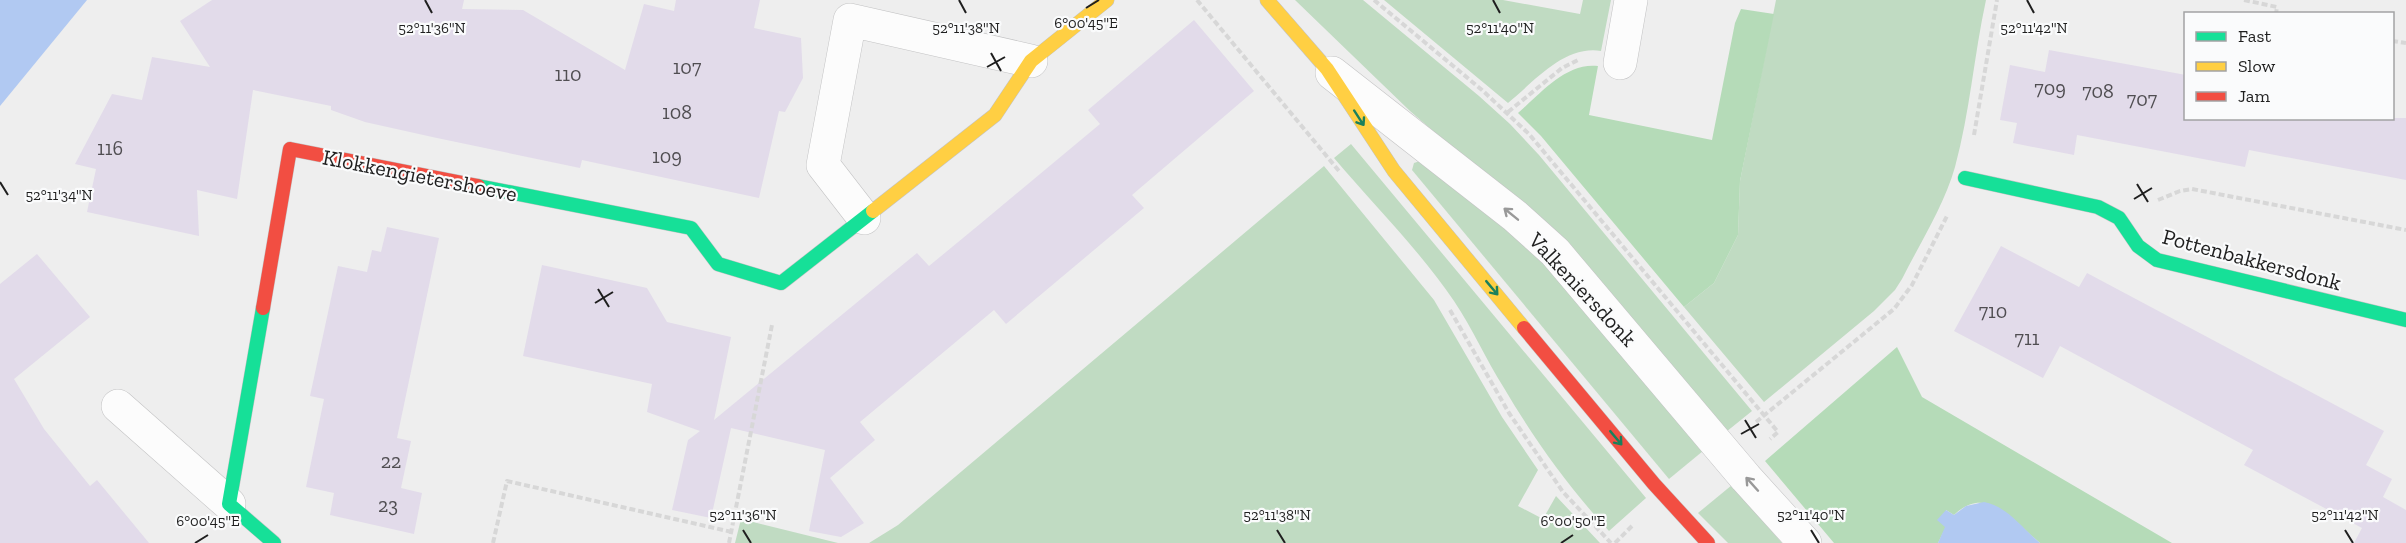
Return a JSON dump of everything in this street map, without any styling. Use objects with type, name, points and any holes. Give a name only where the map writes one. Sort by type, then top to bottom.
[{"type":"street","points":[[781,283],[995,115],[1031,61],[1107,0]]},
{"type":"street","name":"Valkeniersdonk","points":[[1267,0],[1327,69],[1394,171],[1654,484],[1708,543]]},
{"type":"street","points":[[1620,63],[1631,0]]},
{"type":"street","points":[[864,218],[823,165],[850,20],[1031,61]]},
{"type":"street","name":"Valkeniersdonk","points":[[1327,69],[1515,216],[1555,252],[1805,543]]},
{"type":"street","name":"Klokkengietershoeve","points":[[229,504],[290,149],[692,228],[718,264],[781,283]]},
{"type":"street","name":"Pottenbakkersdonk","points":[[1965,178],[2098,207],[2119,218],[2138,246],[2157,260],[2406,320]]},
{"type":"street","points":[[118,406],[274,543]]},
{"type":"path","points":[[1197,0],[1342,174]]},
{"type":"path","points":[[1374,0],[1508,112],[1544,151],[1765,415]]},
{"type":"path","points":[[1723,449],[1882,320],[1904,297],[1965,178],[1997,0]]},
{"type":"path","points":[[2244,0],[2277,7],[2276,12]]},
{"type":"path","points":[[1508,112],[1570,63],[1589,58],[1620,63]]},
{"type":"path","points":[[2127,228],[2160,199],[2192,189],[2406,230]]},
{"type":"path","points":[[729,543],[781,283]]},
{"type":"path","points":[[1446,303],[1509,413],[1563,492],[1611,543]]},
{"type":"path","points":[[493,543],[507,481],[732,532]]},
{"type":"green space","points":[[1295,0],[1363,0],[1479,96],[1539,155],[1752,411],[1726,432],[1582,260],[1410,111]]},
{"type":"green space","points":[[1384,0],[1503,0],[1580,14],[1583,0],[1611,0],[1601,51],[1587,51],[1562,59],[1508,103]]},
{"type":"green space","points":[[1776,0],[1986,0],[1955,167],[1938,210],[1902,279],[1895,290],[1874,311],[1764,402],[1684,307],[1714,283],[1738,235],[1740,181]]},
{"type":"green space","points":[[1741,9],[1774,14],[1740,181],[1738,235],[1714,283],[1684,307],[1541,136],[1518,113],[1564,74],[1586,66],[1598,66],[1589,115],[1712,140],[1735,23]]},
{"type":"green space","points":[[1351,144],[1646,498],[1609,531],[1580,498],[1540,444],[1515,407],[1461,312],[1441,283],[1412,246],[1334,158]]},
{"type":"green space","points":[[1420,161],[1506,228],[1538,257],[1703,451],[1669,479],[1412,170],[1414,163]]},
{"type":"green space","points":[[1324,166],[1434,300],[1502,417],[1538,470],[1518,506],[1543,519],[1556,496],[1600,543],[869,543],[898,525]]},
{"type":"green space","points":[[1897,347],[1922,397],[2172,543],[2040,543],[2000,509],[1989,504],[1978,503],[1966,506],[1954,515],[1946,510],[1946,527],[1938,543],[1834,543],[1765,461]]},
{"type":"green space","points":[[1732,485],[1782,543],[1728,543],[1698,513]]},
{"type":"green space","points":[[741,519],[838,543],[735,543]]},
{"type":"water","points":[[0,0],[87,0],[0,106]]},
{"type":"water","points":[[1984,502],[2007,513],[2040,543],[1938,543],[1945,527],[1937,520],[1946,510],[1954,515],[1966,506]]},
{"type":"building","points":[[212,0],[464,0],[462,9],[523,10],[625,70],[644,4],[674,11],[676,0],[760,0],[754,28],[801,38],[803,78],[785,112],[779,111],[759,198],[582,160],[580,168],[437,138],[365,122],[331,110],[331,106],[253,90],[237,199],[197,190],[199,236],[87,212],[96,169],[75,164],[112,94],[142,100],[152,57],[210,67],[180,21]]},
{"type":"building","points":[[1194,20],[1254,91],[1132,195],[1144,208],[1006,324],[994,310],[860,422],[875,440],[830,478],[864,523],[841,537],[809,531],[825,450],[731,428],[711,518],[672,510],[688,440],[700,431],[647,412],[652,384],[523,356],[542,265],[647,288],[667,322],[731,337],[714,420],[917,253],[929,266],[1100,124],[1088,110]]},
{"type":"building","points":[[2049,50],[2184,75],[2184,120],[2394,120],[2394,118],[2406,118],[2406,180],[2249,150],[2245,167],[2077,135],[2074,155],[2013,143],[2017,123],[2000,120],[2010,65],[2045,72]]},
{"type":"building","points":[[387,227],[439,238],[397,438],[411,441],[401,488],[422,493],[414,534],[330,515],[334,493],[306,487],[324,399],[310,396],[338,266],[367,272],[372,250],[381,252]]},
{"type":"building","points":[[2001,246],[2079,287],[2087,273],[2384,431],[2366,465],[2392,479],[2383,497],[2406,510],[2406,543],[2354,543],[2362,528],[2244,465],[2253,450],[2060,346],[2043,378],[1954,331]]},
{"type":"building","points":[[37,254],[90,317],[14,379],[44,429],[90,486],[97,480],[149,543],[0,543],[0,284]]},
{"type":"traffic: fast","points":[[1965,178],[2098,207],[2119,218],[2138,246],[2157,260],[2406,320]]},
{"type":"traffic: fast","points":[[478,186],[691,228],[718,264],[781,283],[873,211]]},
{"type":"traffic: fast","points":[[263,308],[229,504],[274,543]]},
{"type":"traffic: slow","points":[[873,211],[995,115],[1031,61],[1107,0]]},
{"type":"traffic: slow","points":[[1267,0],[1327,69],[1394,171],[1524,328]]},
{"type":"traffic: jam","points":[[263,308],[290,149],[478,186]]},
{"type":"traffic: jam","points":[[1524,328],[1654,484],[1708,543]]}]
